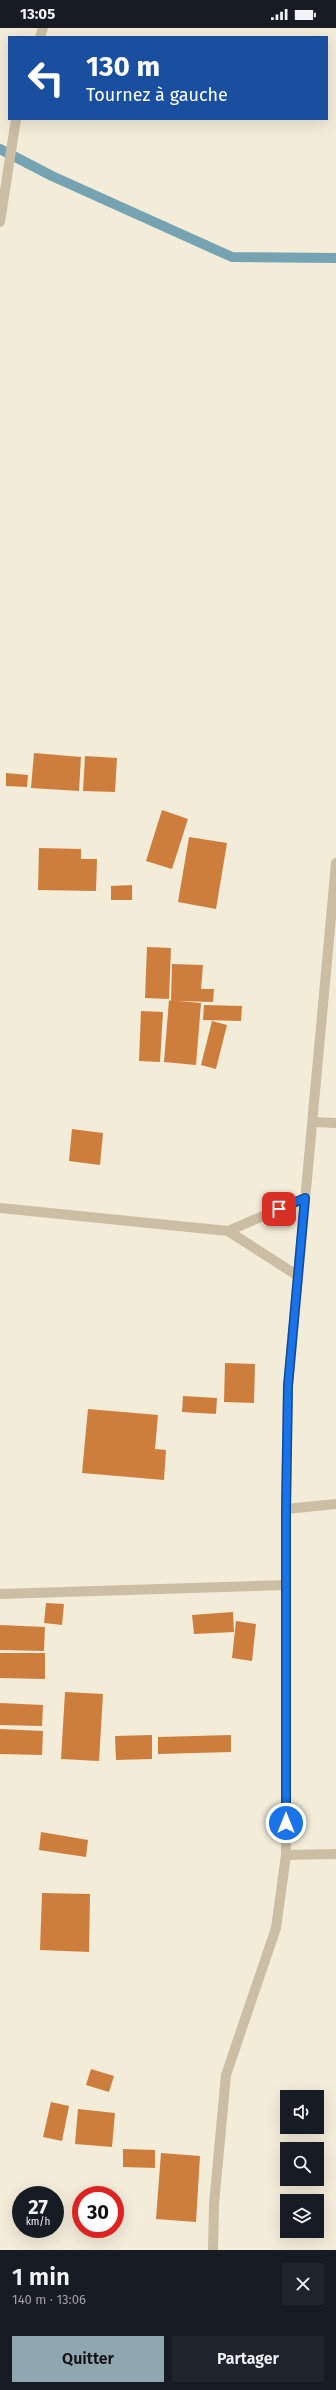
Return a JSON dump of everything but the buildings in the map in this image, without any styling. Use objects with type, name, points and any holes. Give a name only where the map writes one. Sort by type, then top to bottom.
[{"type":"street","points":[[0,222],[13,129],[16,120]]},
{"type":"street","points":[[213,2250],[214,2204],[226,2075],[276,1928],[286,1855],[286,1509],[288,1386],[336,863]]},
{"type":"street","points":[[313,1122],[336,1123]]},
{"type":"street","points":[[228,1231],[305,1198]]},
{"type":"street","points":[[0,1208],[228,1231],[298,1276]]},
{"type":"street","points":[[286,1509],[336,1504]]},
{"type":"street","points":[[0,1594],[286,1585]]},
{"type":"street","points":[[286,1855],[336,1854]]},
{"type":"waterway","points":[[0,149],[52,176],[232,257],[336,258]]},
{"type":"route","points":[[279,1209],[305,1198],[288,1386],[286,1509],[286,1823]]}]
